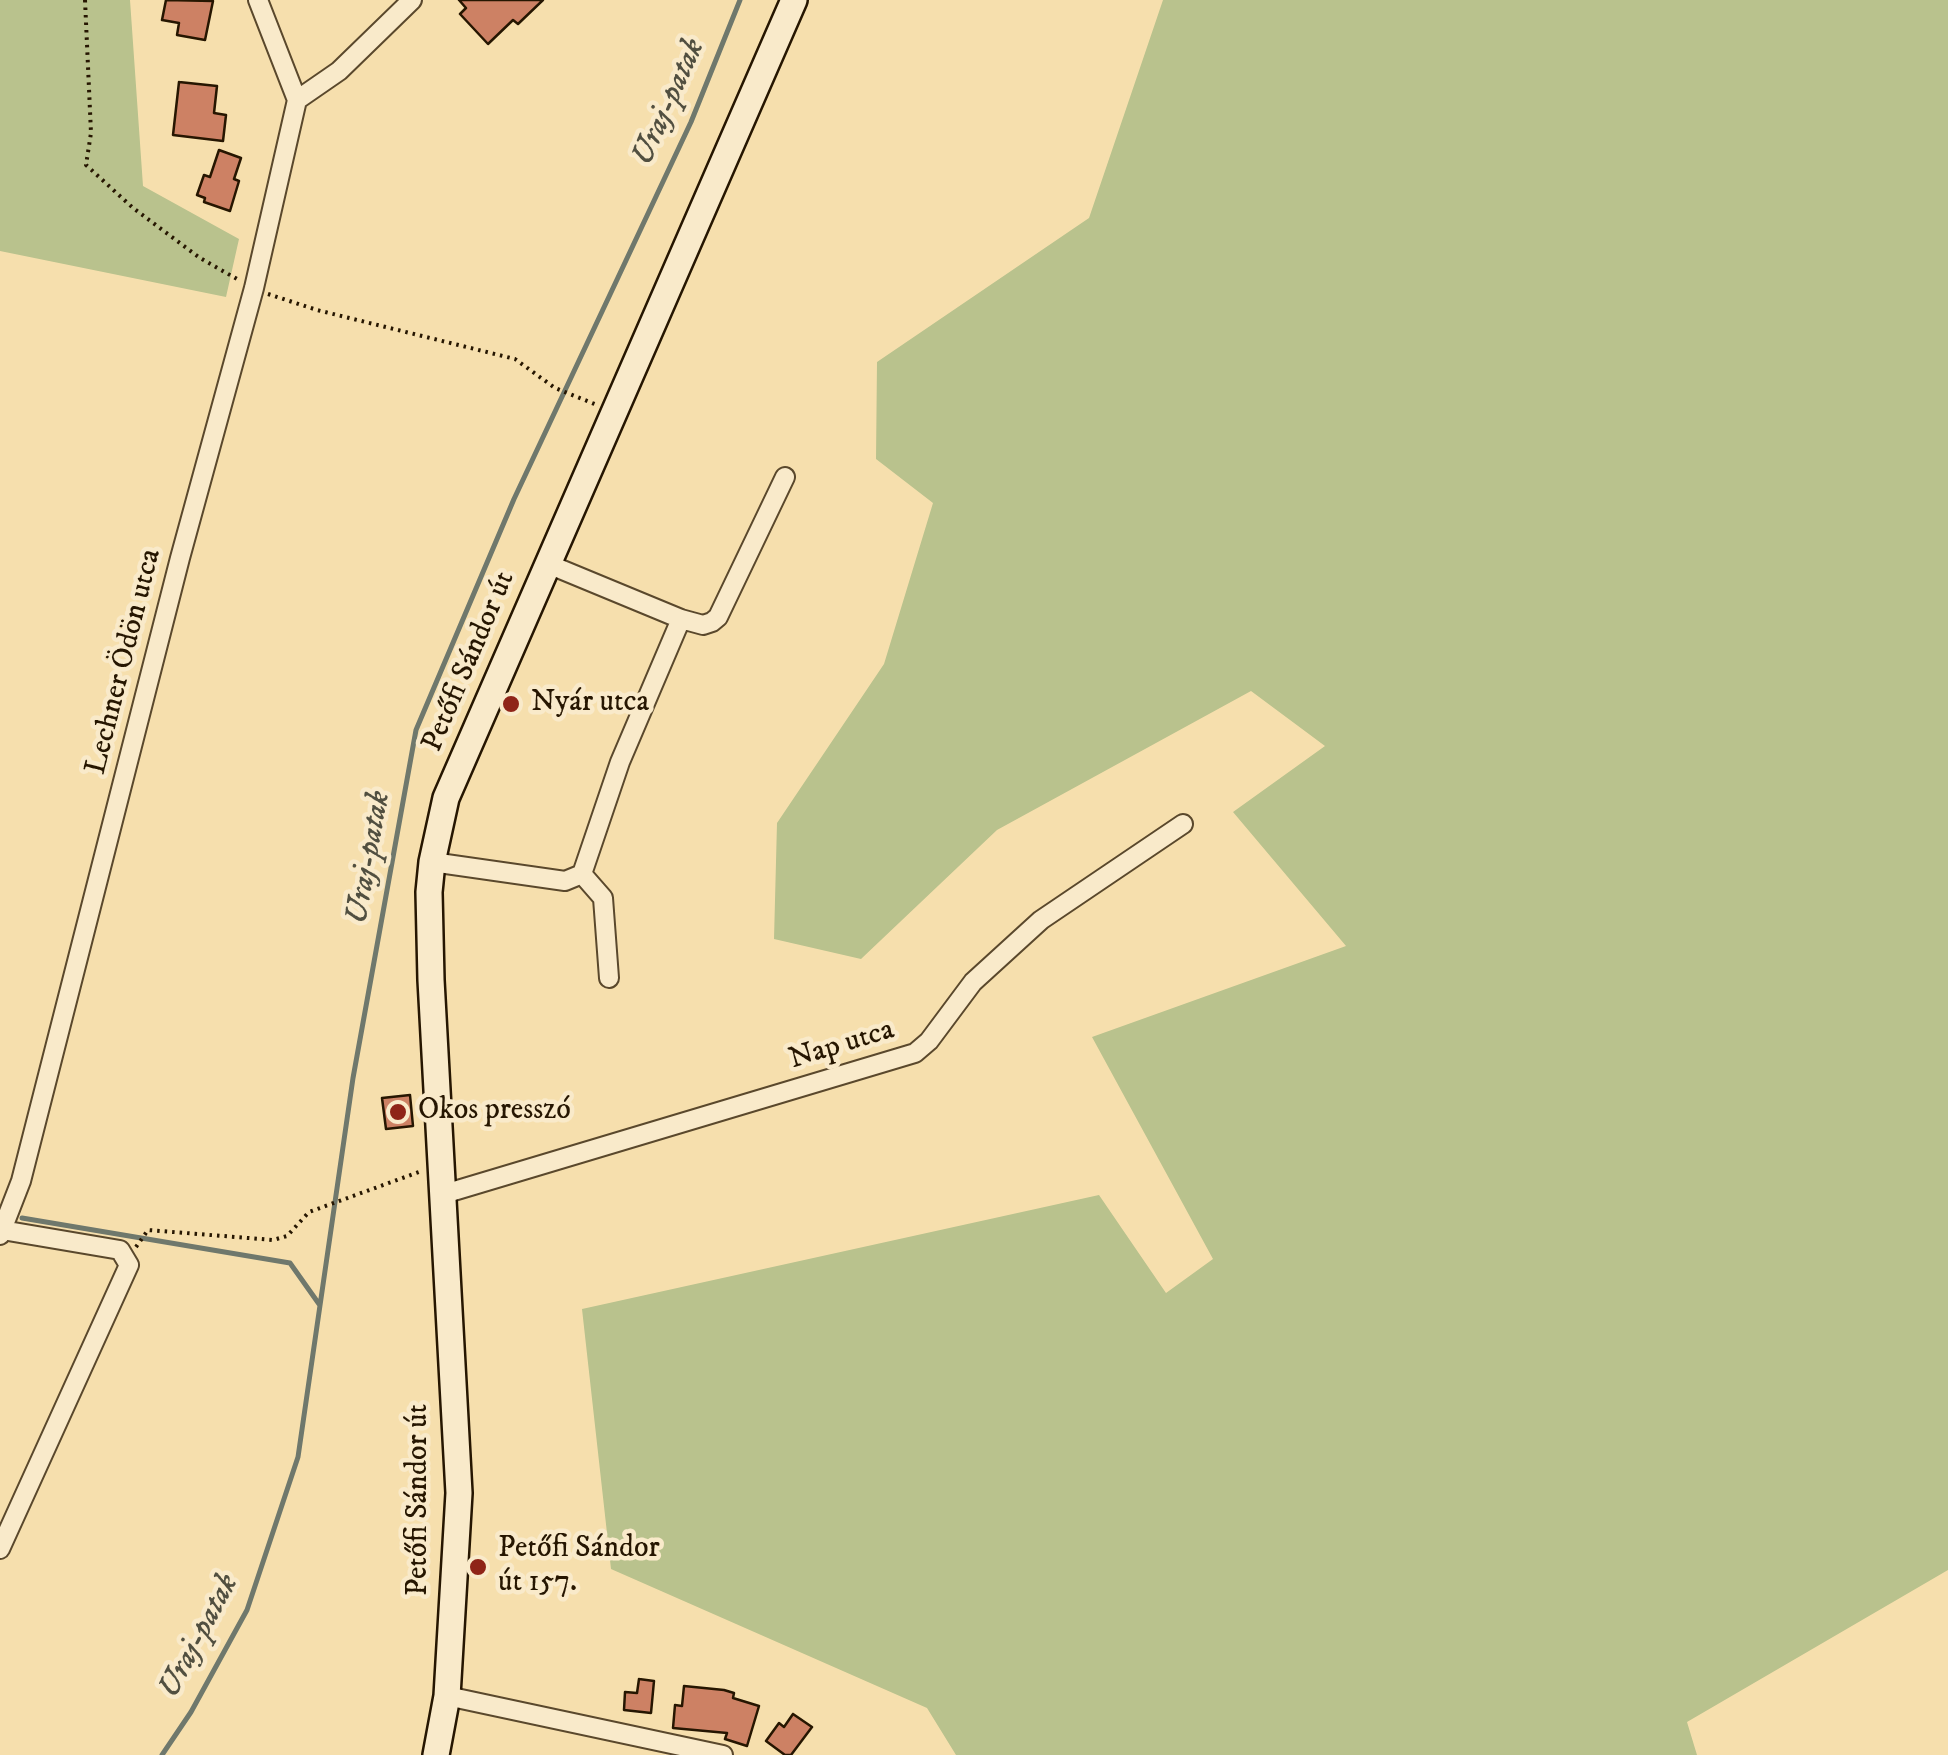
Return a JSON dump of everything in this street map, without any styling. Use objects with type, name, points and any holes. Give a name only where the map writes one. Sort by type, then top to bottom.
[{"type":"street","points":[[258,0],[297,100],[329,80],[412,0]]},
{"type":"street","name":"Petőfi Sándor út","points":[[436,1755],[447,1696],[459,1493],[430,940],[432,862],[446,798],[794,0]]},
{"type":"street","name":"Lechner Ödön utca","points":[[1,1232],[21,1181],[180,558],[254,288],[297,100]]},
{"type":"street","points":[[548,564],[703,625],[718,617],[785,477]]},
{"type":"street","points":[[432,862],[565,881],[582,874],[620,762],[680,618]]},
{"type":"street","name":"Nap utca","points":[[444,1194],[915,1053],[929,1042],[973,982],[1041,920],[1184,824]]},
{"type":"street","points":[[582,874],[603,898],[609,978]]},
{"type":"street","points":[[0,1549],[129,1265],[120,1250],[1,1232]]},
{"type":"street","points":[[447,1696],[723,1755]]},
{"type":"path","points":[[85,0],[90,132],[86,165],[133,208],[200,258],[254,288],[317,310],[515,358],[572,396]]},
{"type":"path","points":[[135,1248],[148,1230],[272,1240],[287,1236],[309,1212],[443,1163]]},
{"type":"green space","points":[[0,0],[130,0],[143,186],[239,239],[226,297],[0,251]]},
{"type":"green space","points":[[1163,0],[1948,0],[1948,1570],[1687,1722],[1697,1755],[956,1755],[927,1708],[611,1569],[582,1309],[1099,1195],[1166,1293],[1213,1259],[1092,1037],[1346,946],[1233,812],[1325,746],[1251,691],[997,830],[861,959],[774,939],[777,823],[884,664],[933,503],[876,459],[877,362],[1089,218]]},
{"type":"building","points":[[166,0],[213,1],[205,40],[177,35],[179,23],[162,20]]},
{"type":"building","points":[[459,0],[543,0],[518,24],[513,20],[488,44],[460,14],[466,8]]},
{"type":"building","points":[[179,82],[217,86],[214,113],[226,115],[223,141],[173,135]]},
{"type":"building","points":[[219,150],[241,158],[230,211],[204,202],[205,198],[197,195],[204,175],[210,177]]},
{"type":"building","name":"Okos presszó","points":[[410,1095],[413,1126],[386,1129],[382,1098]]},
{"type":"building","points":[[639,1679],[654,1681],[651,1713],[624,1710],[625,1692],[637,1693]]},
{"type":"building","points":[[684,1686],[724,1690],[734,1693],[733,1698],[759,1706],[747,1746],[725,1739],[727,1733],[673,1728],[675,1705],[682,1706]]},
{"type":"building","points":[[793,1714],[812,1727],[791,1755],[785,1755],[766,1741],[779,1723],[784,1727]]},
{"type":"waterway","name":"Uraj-patak","points":[[162,1755],[191,1712],[247,1610],[298,1457],[353,1078],[416,730],[514,499],[691,122],[740,0]]},
{"type":"waterway","points":[[22,1218],[290,1263],[319,1304]]},
{"type":"place","name":"Nyár utca","points":[[511,704]]},
{"type":"place","name":"Okos presszó","points":[[398,1112]]},
{"type":"place","name":"Petőfi Sándor út 157.","points":[[478,1567]]}]
